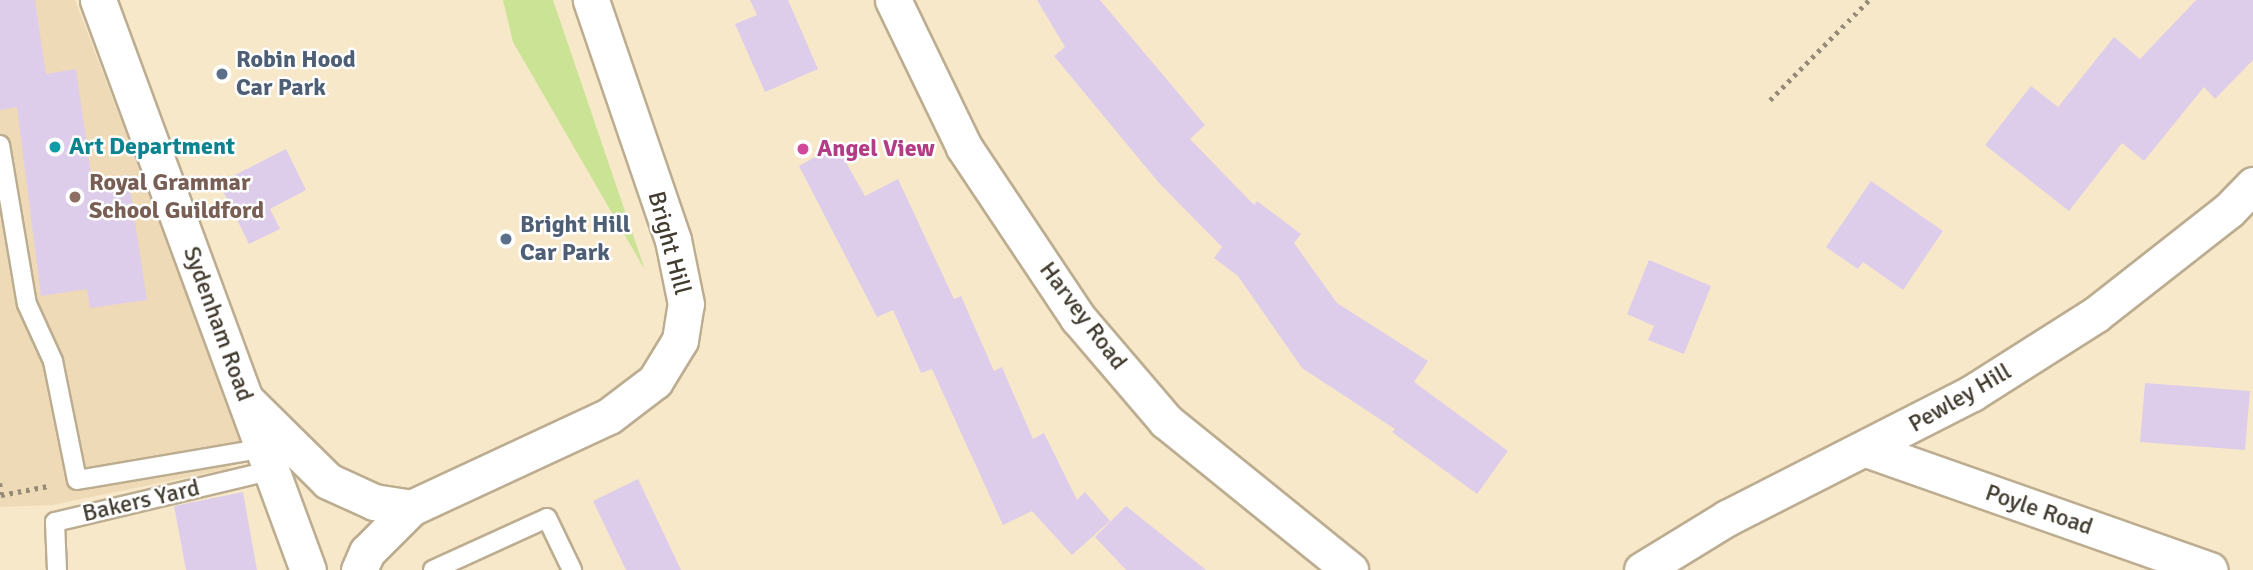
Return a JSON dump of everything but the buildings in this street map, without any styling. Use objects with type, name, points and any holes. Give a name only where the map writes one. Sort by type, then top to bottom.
[{"type":"street","name":"Sydenham Road","points":[[98,0],[270,459],[308,570]]},
{"type":"street","name":"Bright Hill","points":[[359,570],[367,552],[411,508],[634,401],[655,382],[680,340],[686,304],[673,240],[592,0]]},
{"type":"street","name":"Harvey Road","points":[[893,0],[964,147],[1078,318],[1166,421],[1350,570]]},
{"type":"street","name":"Pewley Hill","points":[[1642,570],[1727,518],[1869,450],[1972,393],[2095,315],[2230,210],[2253,185]]},
{"type":"street","points":[[246,400],[328,481],[349,494],[411,508]]},
{"type":"street","name":"Poyle Road","points":[[1869,450],[2209,570]]},
{"type":"lane","points":[[0,145],[27,304],[53,360],[77,480],[270,459]]},
{"type":"lane","name":"Bakers Yard","points":[[57,570],[55,522],[270,459]]},
{"type":"lane","points":[[433,570],[547,518],[572,570]]},
{"type":"path","points":[[1770,100],[1869,0]]},
{"type":"path","points":[[0,483],[1,495],[77,480]]},
{"type":"shaded area","name":"Royal Grammar School Guildford","points":[[0,0],[75,0],[226,395],[242,447],[228,469],[52,505],[0,507]]},
{"type":"green space","points":[[503,0],[553,0],[645,270],[513,42]]},
{"type":"place","name":"Robin Hood Car Park","points":[[222,74]]},
{"type":"place","name":"Art Department","points":[[55,147]]},
{"type":"place","name":"Angel View","points":[[803,149]]},
{"type":"place","name":"Royal Grammar School Guildford","points":[[75,197]]},
{"type":"place","name":"Bright Hill Car Park","points":[[506,239]]}]
